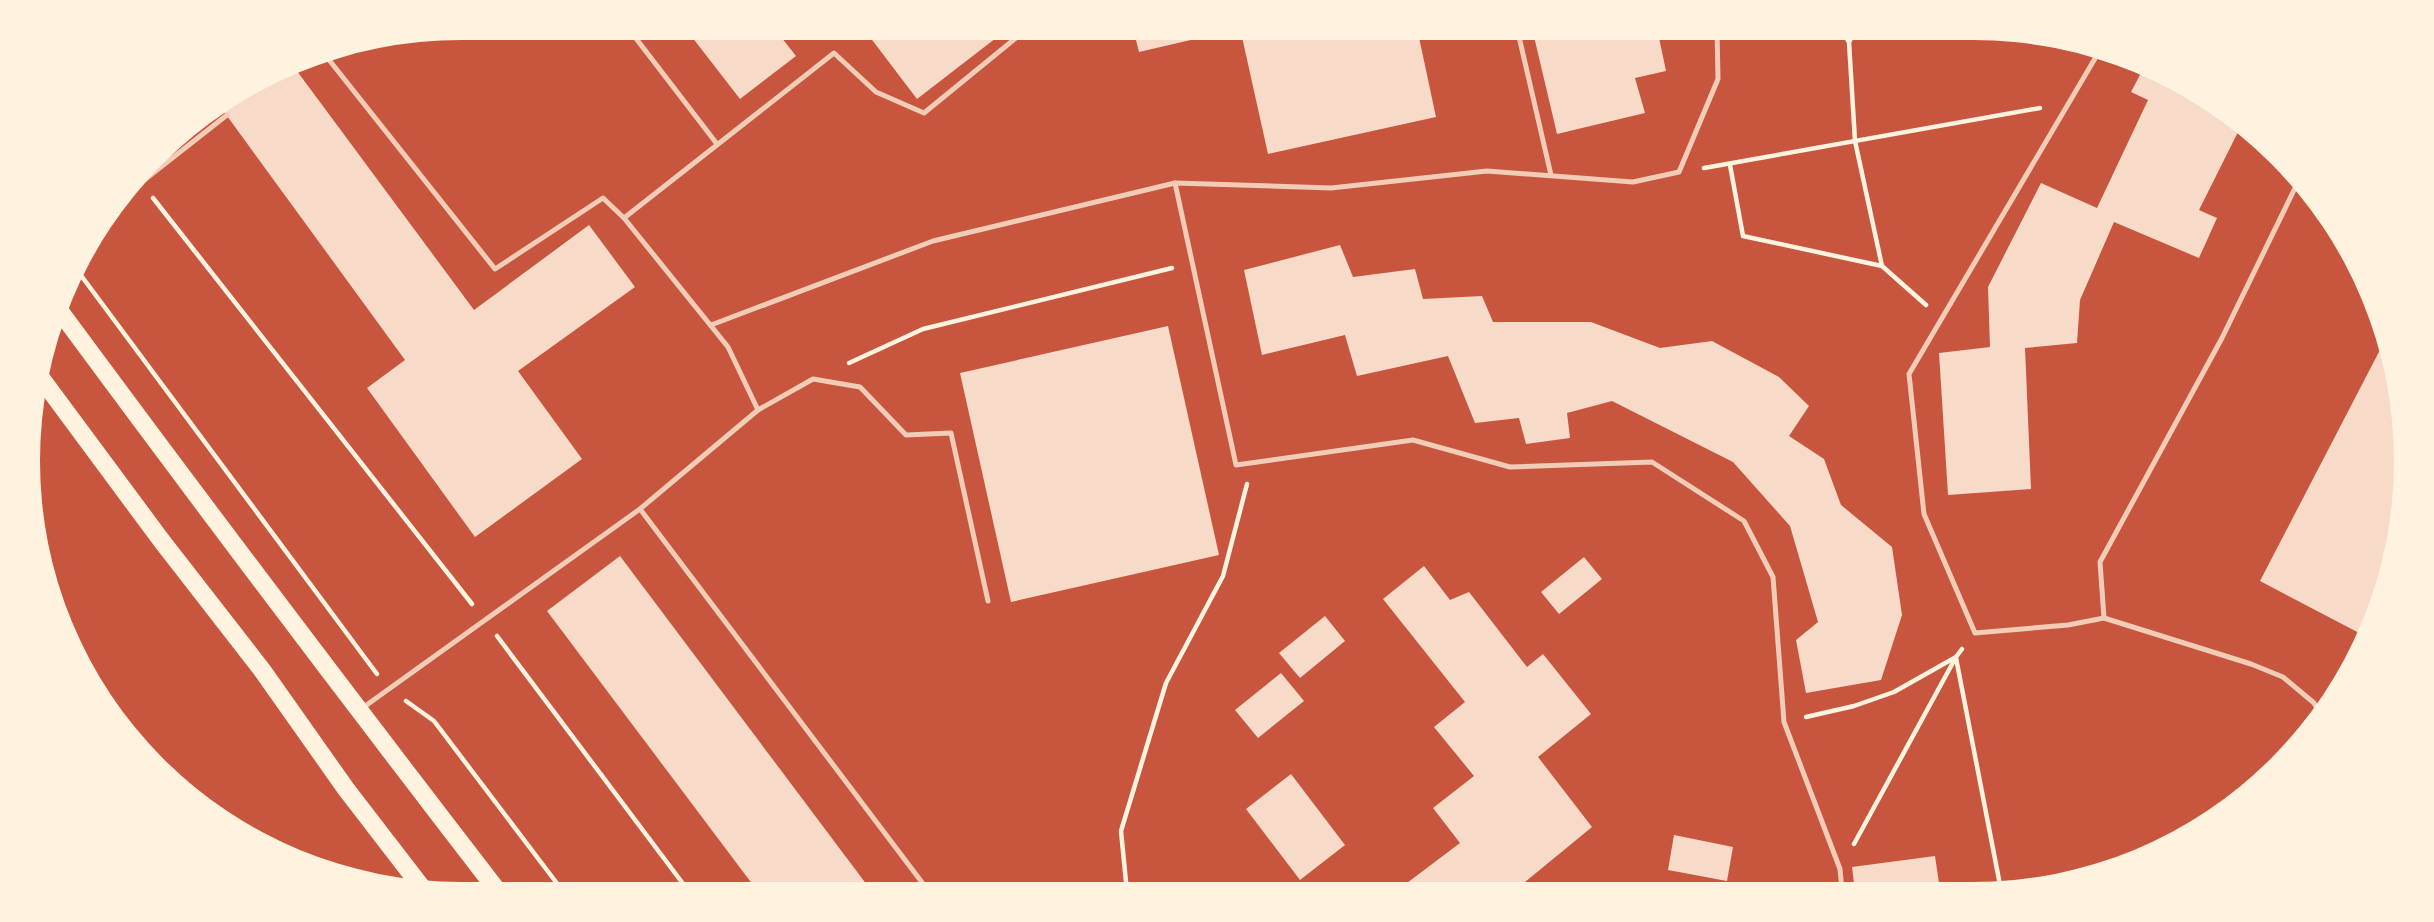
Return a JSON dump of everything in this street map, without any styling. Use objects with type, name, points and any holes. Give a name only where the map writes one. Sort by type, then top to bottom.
[{"type":"main road","points":[[66,319],[269,594],[491,882]]},
{"type":"main road","points":[[47,385],[415,879]]},
{"type":"lane","points":[[637,40],[717,144]]},
{"type":"lane","points":[[624,218],[834,53],[876,92],[924,113],[1013,40]]},
{"type":"lane","points":[[1520,40],[1551,175]]},
{"type":"lane","points":[[711,325],[933,241],[1175,183],[1331,188],[1487,170],[1633,182],[1679,172],[1718,79],[1717,40]]},
{"type":"lane","points":[[2095,59],[1909,374],[1924,514],[1975,634],[2068,625],[2104,618],[2251,664],[2283,677],[2315,705]]},
{"type":"lane","points":[[330,62],[495,269],[603,198],[624,218],[729,347],[758,411]]},
{"type":"lane","points":[[159,168],[227,116]]},
{"type":"lane","points":[[1175,183],[1237,465],[1413,440],[1510,467],[1652,462],[1744,521],[1773,577],[1784,722],[1840,869],[1841,882]]},
{"type":"lane","points":[[2104,618],[2100,562],[2222,338],[2294,190]]},
{"type":"lane","points":[[359,710],[640,509],[758,411],[813,379],[860,387],[906,435],[951,433],[988,601]]},
{"type":"lane","points":[[640,509],[922,882]]},
{"type":"path","points":[[1849,42],[1855,141],[1882,266]]},
{"type":"path","points":[[1679,172],[2071,103]]},
{"type":"path","points":[[1730,165],[1742,236],[1882,266],[1942,319]]},
{"type":"path","points":[[144,185],[485,620],[682,882]]},
{"type":"path","points":[[813,379],[923,329],[1193,263]]},
{"type":"path","points":[[83,278],[388,689],[434,721],[556,882]]},
{"type":"path","points":[[1126,882],[1121,831],[1166,683],[1223,576],[1253,462]]},
{"type":"path","points":[[1840,869],[1956,657],[1975,634]]},
{"type":"path","points":[[1784,722],[1854,706],[1894,692],[1956,657]]},
{"type":"path","points":[[1956,657],[1999,881]]},
{"type":"building","points":[[694,40],[783,40],[796,56],[740,99]]},
{"type":"building","points":[[872,40],[993,40],[917,99]]},
{"type":"building","points":[[1136,40],[1191,40],[1139,52]]},
{"type":"building","points":[[1243,40],[1420,40],[1436,117],[1268,154]]},
{"type":"building","points":[[1535,40],[1660,40],[1666,71],[1635,78],[1645,113],[1557,134]]},
{"type":"building","points":[[298,73],[474,310],[589,225],[635,287],[518,371],[582,459],[475,537],[367,388],[405,360],[225,113]]},
{"type":"building","points":[[2140,75],[2207,111],[2237,134],[2199,210],[2217,218],[2199,258],[2114,222],[2080,300],[2077,343],[2025,348],[2031,489],[1948,495],[1939,353],[1990,347],[1988,287],[2041,183],[2097,208],[2148,100],[2131,92]]},
{"type":"building","points":[[1340,245],[1353,277],[1415,269],[1423,299],[1482,296],[1493,322],[1591,322],[1660,348],[1712,341],[1779,377],[1809,406],[1789,436],[1824,459],[1841,505],[1892,547],[1902,615],[1881,680],[1806,693],[1796,640],[1818,622],[1790,526],[1733,462],[1612,401],[1567,413],[1570,438],[1526,444],[1519,418],[1475,423],[1448,356],[1357,376],[1345,335],[1262,355],[1244,270]]},
{"type":"building","points":[[1168,326],[1219,555],[1011,602],[960,373]]},
{"type":"building","points":[[2379,352],[2386,379],[2393,433],[2393,489],[2386,543],[2357,632],[2260,581]]},
{"type":"building","points":[[620,556],[865,882],[751,882],[547,611]]},
{"type":"building","points":[[1584,557],[1602,579],[1559,614],[1541,592]]},
{"type":"building","points":[[1424,566],[1450,600],[1469,592],[1527,667],[1543,654],[1591,714],[1538,757],[1592,827],[1525,882],[1408,882],[1460,843],[1433,808],[1474,776],[1434,727],[1465,702],[1383,599]]},
{"type":"building","points":[[1325,616],[1345,641],[1300,678],[1279,653]]},
{"type":"building","points":[[1281,673],[1304,701],[1258,738],[1235,710]]},
{"type":"building","points":[[1291,774],[1345,845],[1300,880],[1246,809]]},
{"type":"building","points":[[1674,835],[1733,847],[1727,881],[1668,870]]},
{"type":"building","points":[[1935,856],[1939,882],[1854,882],[1852,867]]}]
